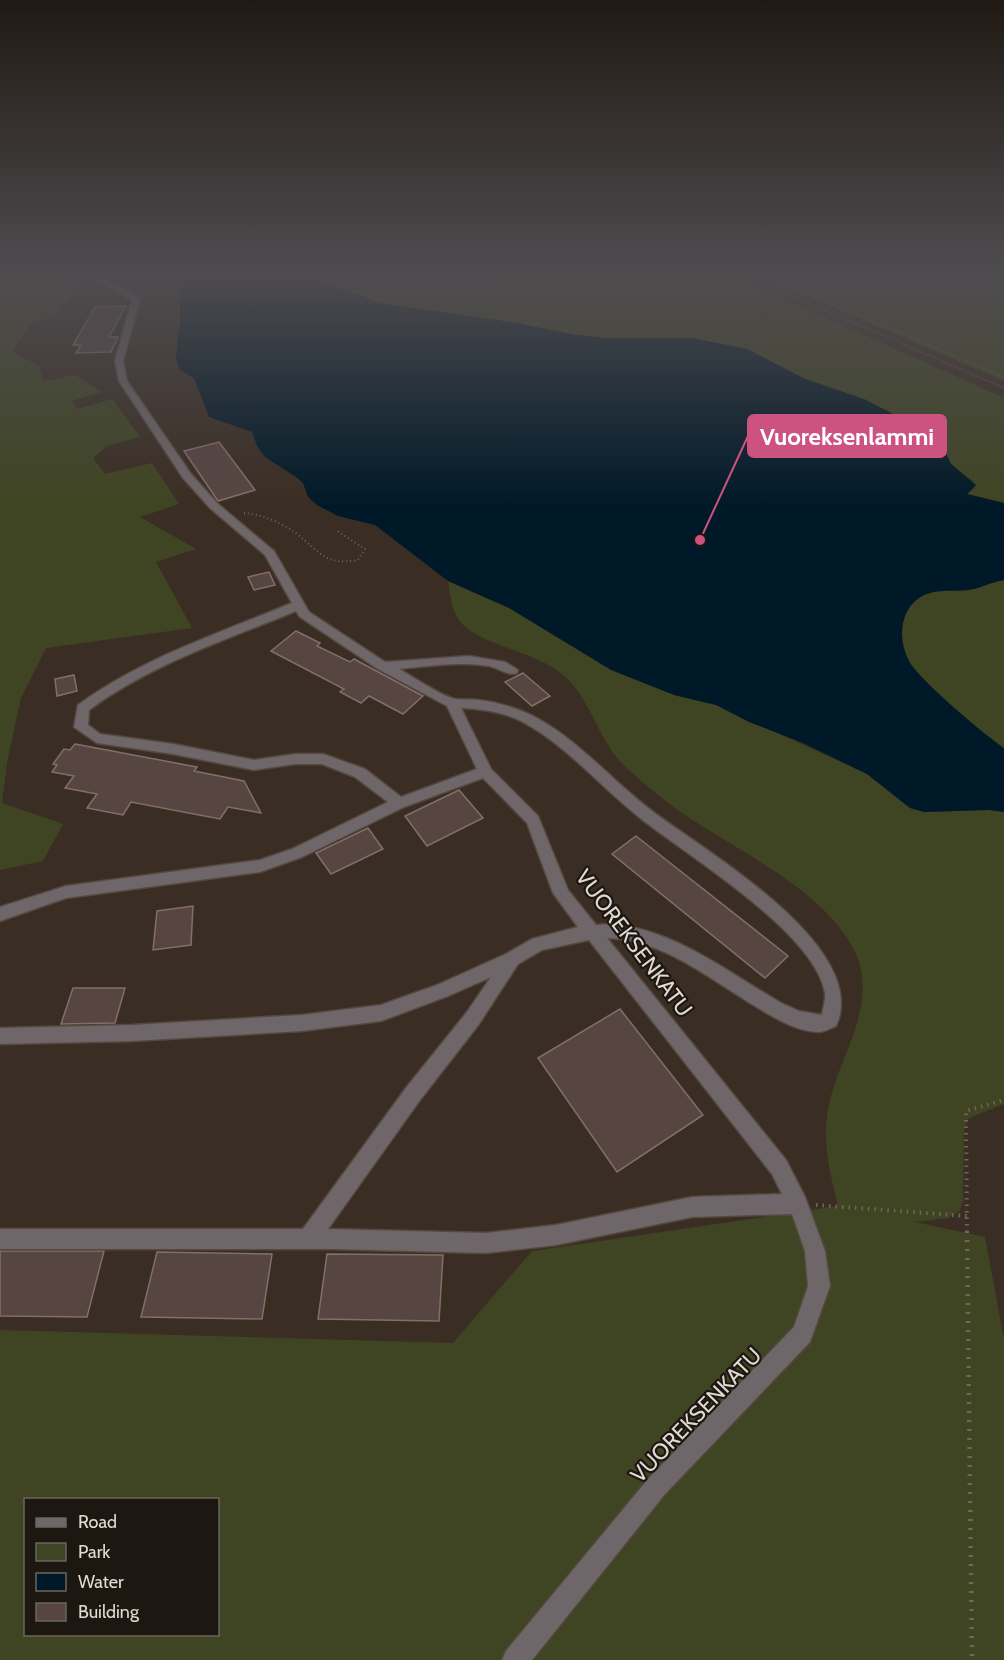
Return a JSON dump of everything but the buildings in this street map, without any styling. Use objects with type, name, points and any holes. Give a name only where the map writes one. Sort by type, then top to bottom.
[{"type":"street","points":[[0,1036],[132,1033],[302,1023],[381,1013],[442,991],[512,960],[538,944],[595,932],[623,932],[671,947],[775,1009],[797,1019],[820,1024],[830,1020],[835,1011],[831,978],[814,954],[776,913],[732,874],[646,815],[585,762],[529,719],[502,708],[482,704],[452,703],[383,666],[304,614],[270,553],[221,513],[188,476],[123,381],[119,362],[123,351]]},
{"type":"street","points":[[299,605],[130,676],[83,708],[81,727],[98,738],[254,765],[295,759],[323,759],[360,772],[399,803]]},
{"type":"street","points":[[383,666],[485,661],[504,664],[512,670]]},
{"type":"street","name":"VUOREKSENKATU","points":[[452,703],[485,772],[533,820],[561,893],[595,932],[779,1167],[798,1204],[815,1251],[819,1286],[802,1334],[657,1486],[515,1660]]},
{"type":"street","points":[[0,914],[66,892],[261,866],[297,853],[399,803],[485,772]]},
{"type":"street","points":[[308,1239],[413,1094],[473,1018],[512,960]]},
{"type":"street","points":[[0,1239],[308,1239],[486,1242],[556,1235],[640,1216],[692,1208],[798,1204]]},
{"type":"path","points":[[920,351],[1004,388]]},
{"type":"path","points":[[944,351],[1004,377]]},
{"type":"path","points":[[221,513],[258,514],[295,532],[322,557],[341,563],[358,560],[365,549],[336,531]]},
{"type":"path","points":[[972,1660],[966,1111],[1004,1100]]},
{"type":"path","points":[[798,1204],[967,1216]]},
{"type":"green space","points":[[0,351],[12,351],[39,366],[43,381],[75,375],[102,392],[71,401],[78,409],[112,399],[140,437],[107,446],[93,458],[105,474],[152,463],[179,504],[140,517],[196,549],[156,562],[192,628],[46,648],[21,698],[7,763],[2,803],[63,824],[43,861],[0,870]]},
{"type":"green space","points":[[752,351],[900,351],[1004,398],[1004,503],[967,494],[975,488],[973,481],[950,464],[943,446],[931,433],[864,400],[803,378]]},
{"type":"green space","points":[[936,351],[1004,351],[1004,381]]},
{"type":"green space","points":[[1004,580],[1004,748],[953,706],[915,669],[905,653],[902,627],[912,604],[925,595],[943,591],[969,590]]},
{"type":"green space","points":[[448,581],[509,608],[674,695],[716,705],[867,774],[910,808],[924,812],[989,810],[1004,812],[1004,1104],[969,1118],[964,1130],[963,1200],[960,1211],[948,1218],[915,1222],[985,1237],[1004,1339],[1004,1660],[0,1660],[0,1330],[453,1343],[532,1251],[838,1206],[828,1161],[827,1116],[831,1095],[860,1013],[863,992],[861,971],[854,950],[839,926],[819,905],[795,886],[662,798],[618,759],[581,696],[562,674],[537,659],[492,642],[467,629],[459,620],[451,601]]},
{"type":"water","points":[[177,351],[752,351],[803,378],[864,399],[931,433],[943,446],[951,464],[976,485],[967,494],[1004,503],[1004,580],[969,590],[943,591],[919,598],[907,611],[904,619],[903,644],[909,661],[925,680],[968,720],[1004,748],[1004,812],[989,810],[924,812],[910,808],[867,774],[716,705],[674,695],[611,670],[509,608],[448,581],[375,525],[338,516],[317,505],[308,497],[303,483],[265,457],[257,446],[252,432],[209,417],[194,378],[180,370],[176,358]]},
{"type":"place","name":"Vuoreksenlammi","points":[[700,540]]}]
